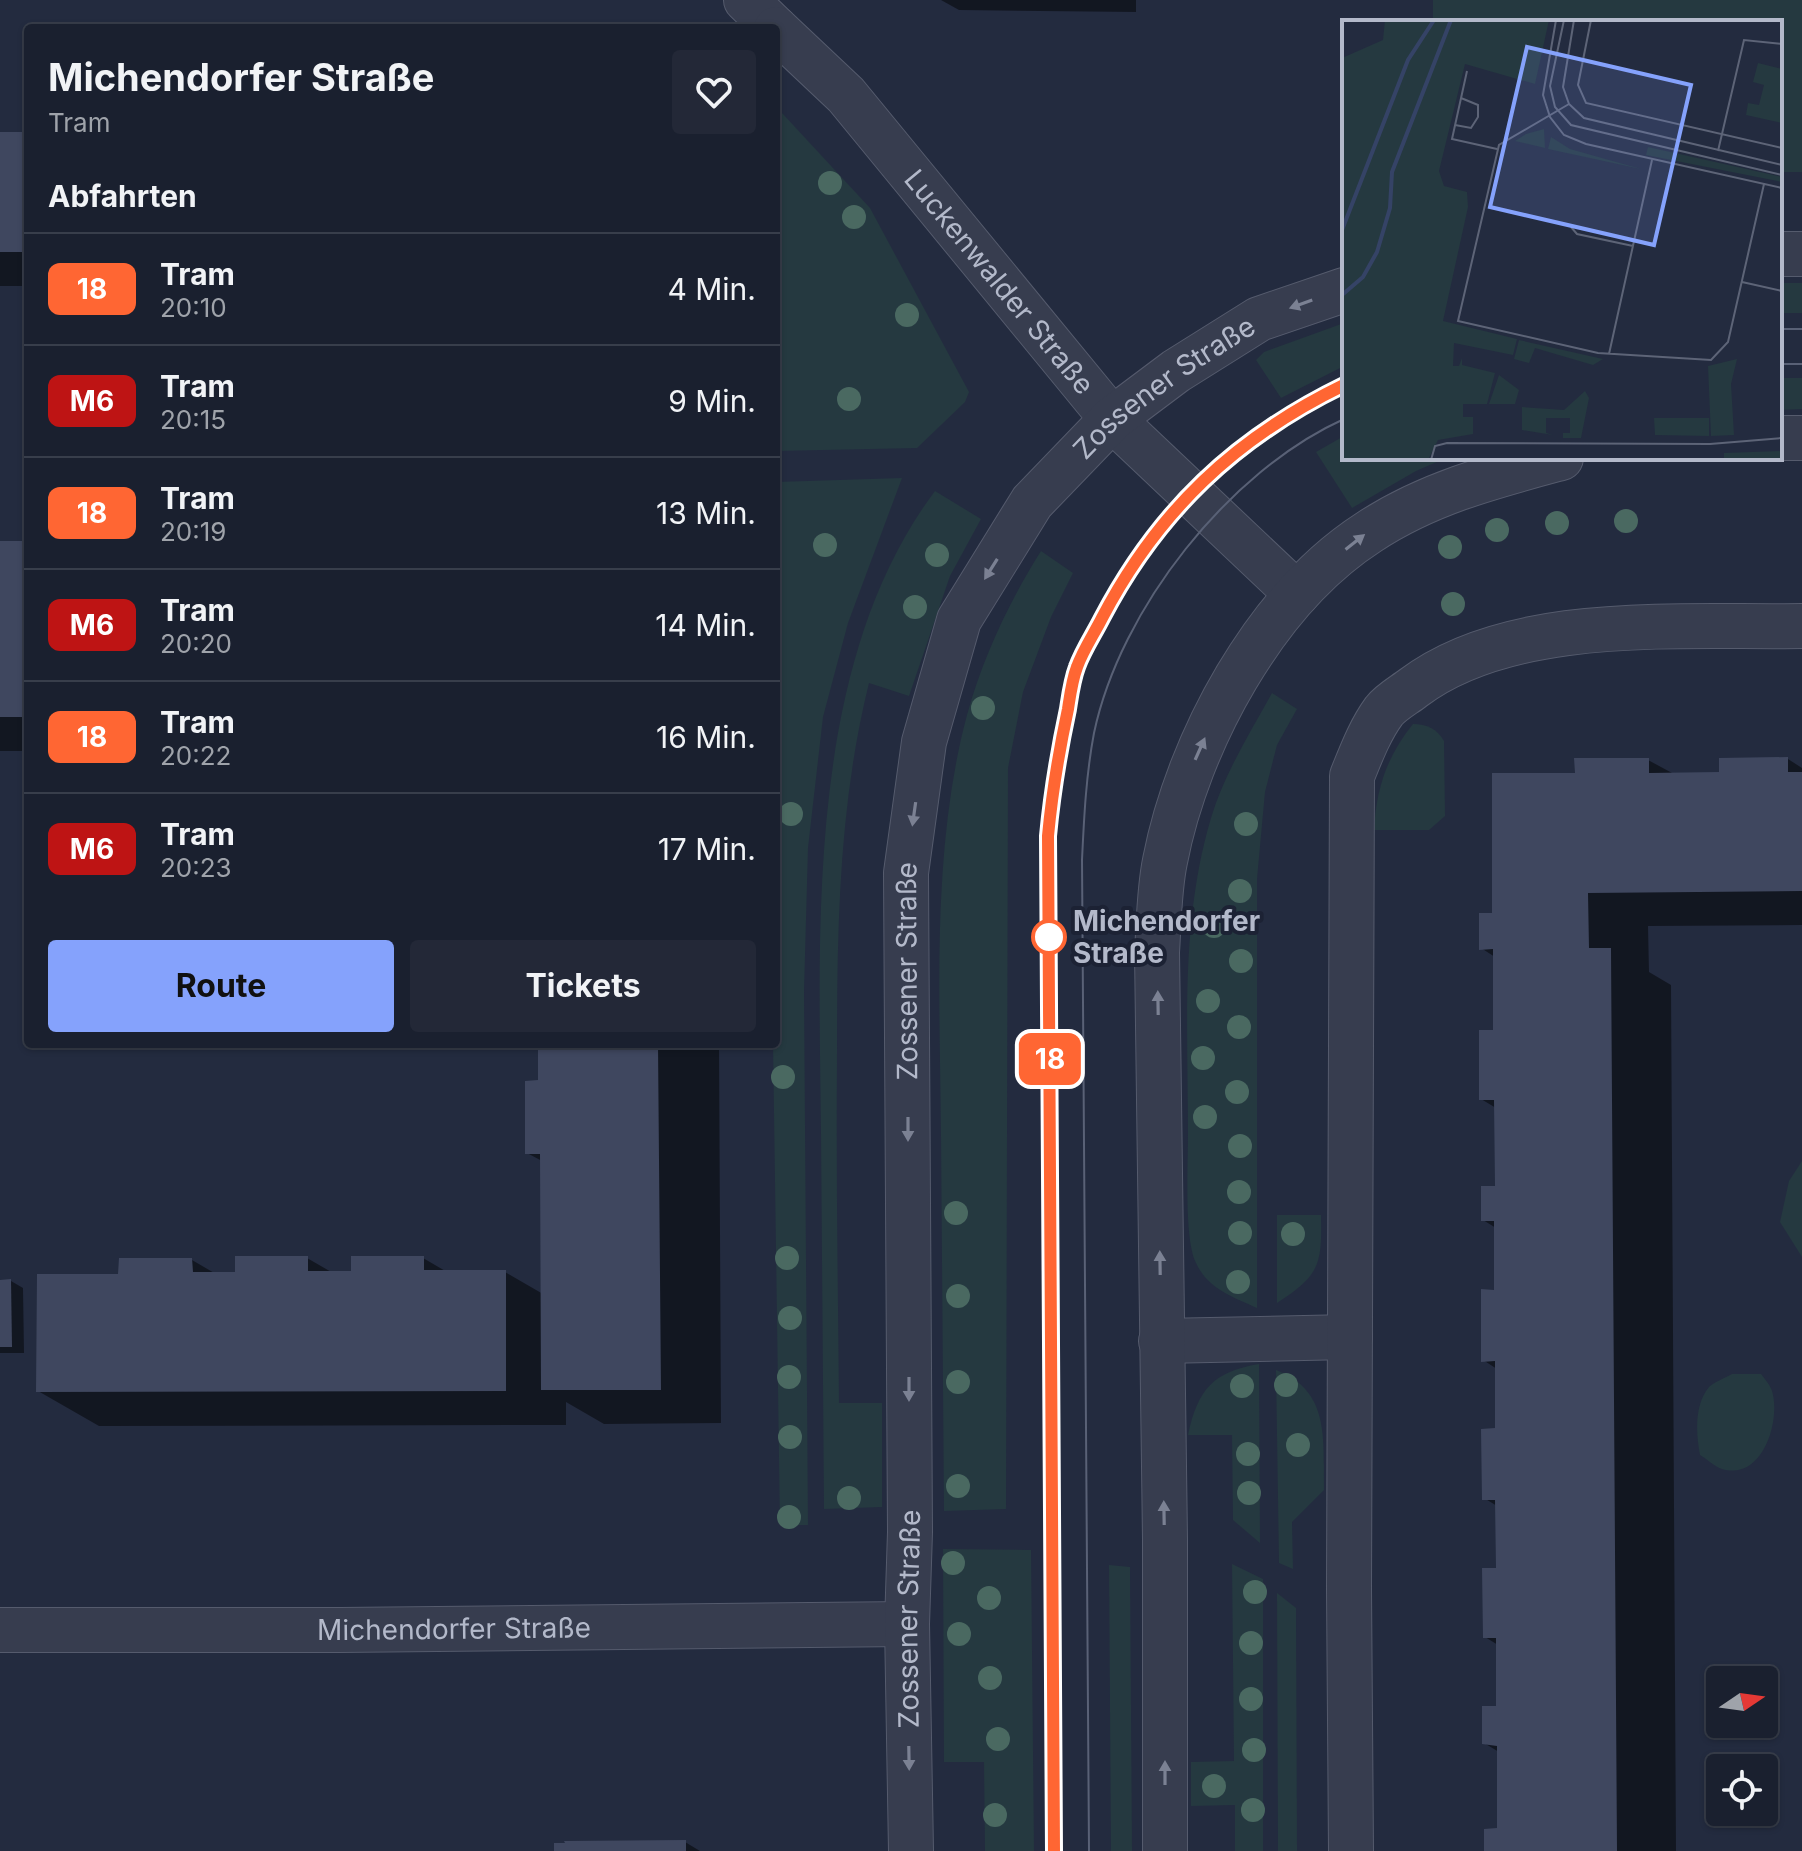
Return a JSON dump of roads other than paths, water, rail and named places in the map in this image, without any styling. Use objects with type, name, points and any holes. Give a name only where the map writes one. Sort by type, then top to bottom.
[{"type":"street","name":"Luckenwalder Straße","points":[[746,0],[770,24]]},
{"type":"street","name":"Luckenwalder Straße","points":[[780,34],[846,95],[1112,419],[1297,594]]},
{"type":"street","name":"Zossener Straße","points":[[911,1851],[907,1624],[910,1532],[906,873],[924,742],[959,620],[1032,502],[1112,419],[1176,371],[1259,319],[1342,291]]},
{"type":"street","points":[[1165,1851],[1165,1540],[1157,952],[1164,862],[1183,789],[1217,714],[1247,659],[1297,594],[1368,532],[1410,508],[1468,483],[1554,460]]},
{"type":"street","points":[[1351,1851],[1352,776],[1364,745],[1386,709],[1428,677],[1458,660],[1523,640],[1609,630],[1802,626]]},
{"type":"street","points":[[1161,1341],[1350,1337]]},
{"type":"street","name":"Michendorfer Straße","points":[[0,1630],[907,1624]]},
{"type":"tram line","points":[[1782,329],[1802,329]]},
{"type":"tram line","points":[[1782,364],[1802,364]]},
{"type":"tram line","points":[[1054,1851],[1048,836],[1071,688],[1082,654],[1124,579],[1174,510],[1203,481],[1267,429],[1342,386]]},
{"type":"tram line","name":"18","points":[[1054,1851],[1048,836],[1055,767],[1076,668],[1126,573],[1148,541],[1190,493],[1232,454],[1309,402],[1342,386]]},
{"type":"tram line","points":[[1089,1851],[1082,860],[1087,781],[1094,733],[1107,686],[1128,639],[1154,593],[1186,549],[1221,509],[1260,473],[1301,442],[1342,420]]},
{"type":"place","name":"Michendorfer Straße","points":[[1049,937]]}]
